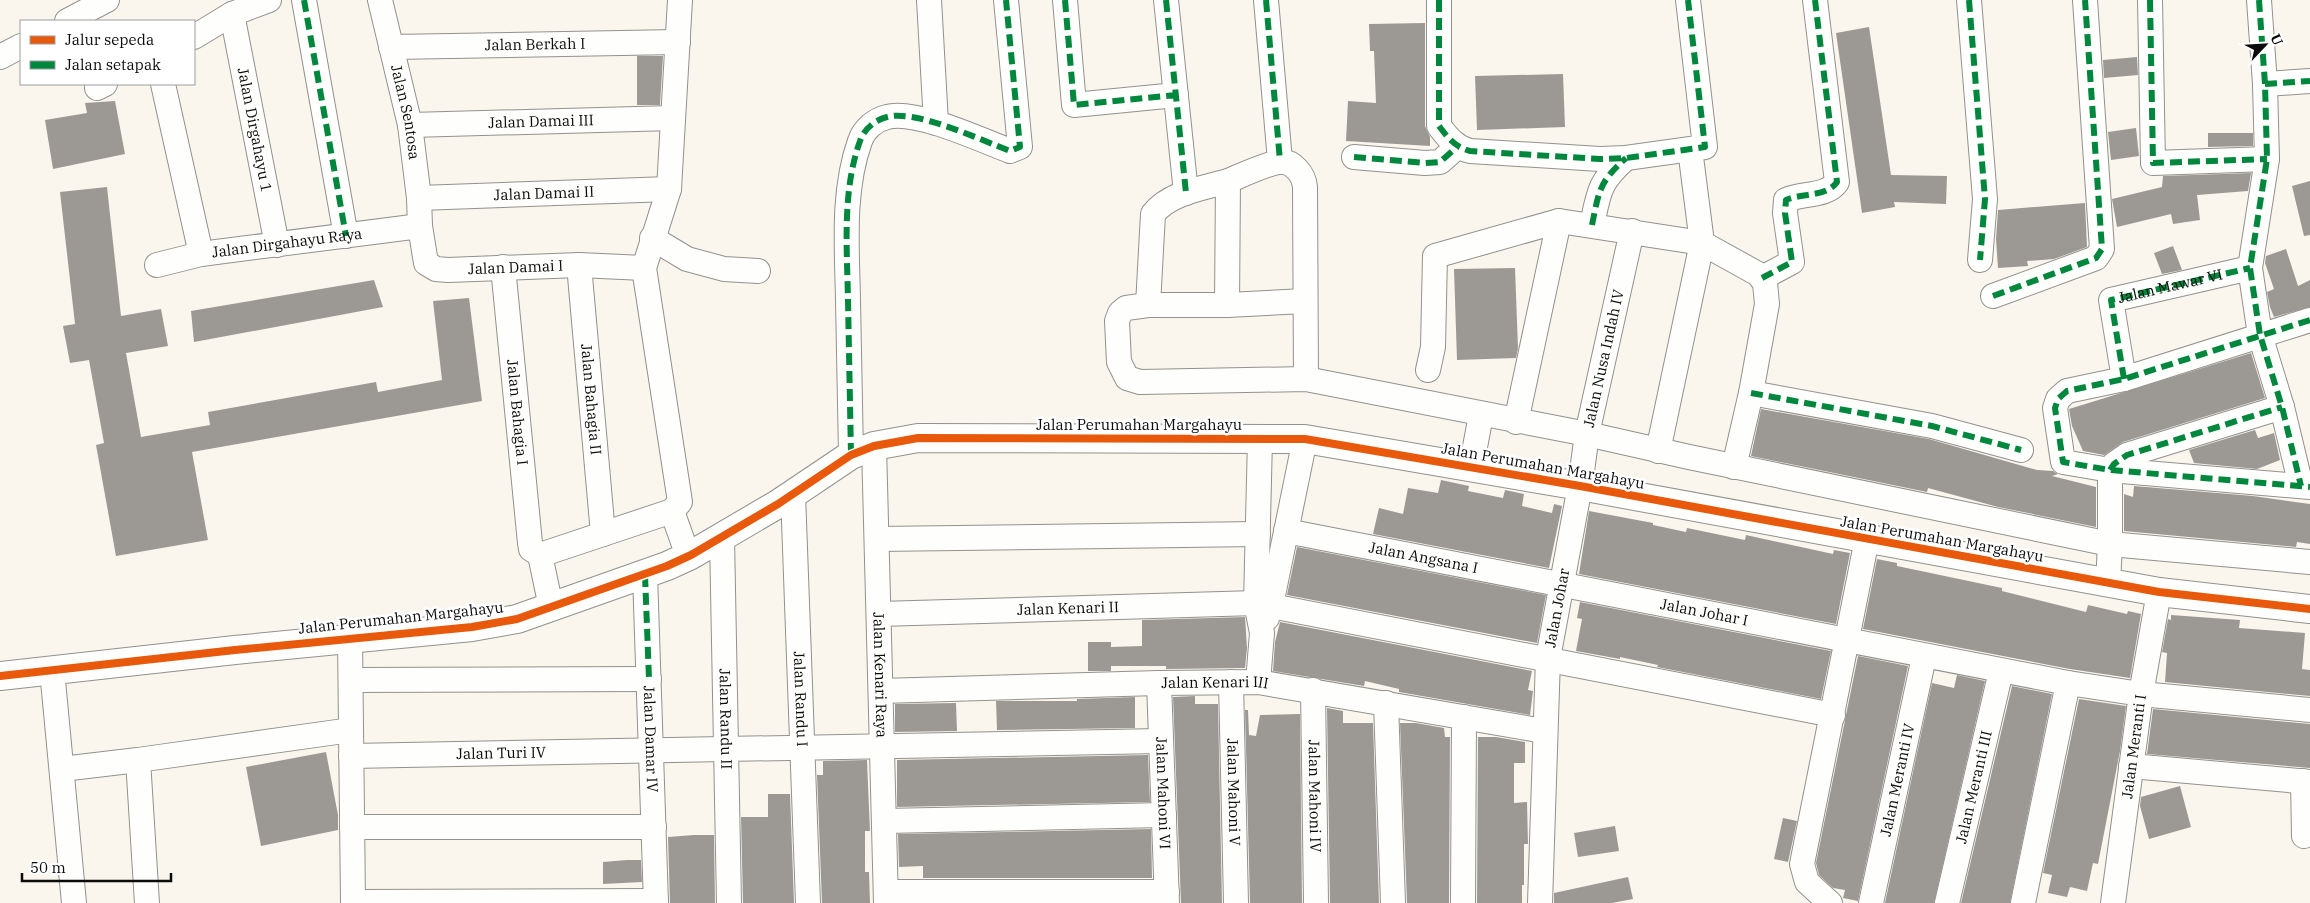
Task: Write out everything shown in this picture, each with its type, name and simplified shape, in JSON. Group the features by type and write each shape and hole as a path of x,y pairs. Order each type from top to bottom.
{"street":[{"path":"69,20 107,0"},
{"path":"195,36 232,14 269,0"},
{"path":"304,0 346,236"},
{"name":"Jalan Sentosa","path":"380,0 410,124 419,198 420,226"},
{"path":"540,555 672,511 679,506 681,498 644,268 669,189 680,0"},
{"path":"928,0 936,123"},
{"name":"Jalan Kenari Raya","path":"886,898 877,539 863,451 847,268 848,203 852,174 860,141 871,125 888,116 906,116 936,123 1010,151 1020,147 1006,0"},
{"path":"1065,0 1074,105 1176,95"},
{"path":"1166,0 1186,193"},
{"path":"1266,0 1280,161"},
{"path":"1439,0 1439,126 1457,147 1470,152 1600,159 1698,152"},
{"path":"1658,451 1702,243 1688,0"},
{"path":"1762,278 1792,262 1785,212 1786,200 1826,190 1837,182 1815,0"},
{"path":"1969,0 1985,199 1980,260"},
{"path":"1992,296 2096,258 2102,249 2085,0"},
{"path":"2150,0 2153,163 2267,158"},
{"path":"2259,0 2265,84 2267,158 2250,268 2260,335 2305,486 2110,470 2063,462 2055,408 2058,399 2067,391 2124,379 2260,335 2310,320"},
{"name":"Jalan Dirgahayu 1","path":"232,14 277,245"},
{"name":"Jalan Berkah I","path":"391,47 678,42"},
{"path":"0,57 20,47"},
{"path":"2265,84 2310,80"},
{"path":"163,85 201,254"},
{"name":"Jalan Damai III","path":"410,124 673,118"},
{"path":"1354,157 1425,163 1440,162 1457,147"},
{"path":"1592,225 1602,185 1610,172 1626,158"},
{"path":"1148,306 1153,214 1161,205 1186,193 1228,181 1280,161 1296,169 1304,180 1306,379"},
{"path":"1227,305 1228,181"},
{"name":"Jalan Damai II","path":"419,198 669,189"},
{"path":"1516,422 1558,220"},
{"path":"1428,370 1433,347 1435,256 1558,220 1632,230 1702,243 1762,278 1767,289 1768,304 1751,393 1734,466"},
{"name":"Jalan Dirgahayu Raya","path":"157,265 201,254 420,226"},
{"name":"Jalan Damai I","path":"420,226 425,259 430,266 448,270 579,266 644,268"},
{"name":"Jalan Nusa Indah IV","path":"1580,480 1586,441 1632,230"},
{"path":"652,238 686,259 724,269 758,271"},
{"name":"Jalan Bahagia II","path":"579,266 603,534"},
{"name":"Jalan Bahagia I","path":"503,267 530,543 534,552 540,555 551,607"},
{"name":"Jalan Mawar VI","path":"2124,379 2111,300 2250,268"},
{"path":"1305,301 1126,308 1120,314 1117,321 1119,362 1124,374 1132,381 1306,379 1477,438 1516,422 1586,441 1658,451 2110,544 2310,562"},
{"path":"1751,393 1932,426 2021,450"},
{"path":"2108,583 2110,470 2114,464 2127,455 2282,407"},
{"name":"Jalan Perumahan Margahayu","path":"0,676 472,627 517,619 646,575 688,556 722,537 863,451 918,438 1477,438 1580,480 1867,539 2159,592 2310,609"},
{"path":"1258,682 1264,604 1258,534 1260,439"},
{"path":"1264,604 1286,531 1305,439"},
{"name":"Jalan Johar","path":"1540,903 1544,731 1548,658 1580,480"},
{"name":"Jalan Randu I","path":"793,494 808,903"},
{"path":"672,511 688,556"},
{"name":"Jalan Angsana I","path":"1286,531 1562,585"},
{"path":"877,539 1258,534"},
{"name":"Jalan Randu II","path":"722,537 729,903"},
{"path":"1830,903 1807,882 1802,864 1867,539"},
{"name":"Jalan Damar IV","path":"646,575 656,902"},
{"name":"Jalan Johar I","path":"1562,585 1924,657 2068,683 2141,694 2310,710"},
{"name":"Jalan Meranti I","path":"2113,903 2141,694 2159,592"},
{"name":"Jalan Kenari II","path":"879,614 1264,604 1833,715"},
{"path":"350,639 353,902 656,902"},
{"name":"Jalan Meranti IV","path":"1871,903 1924,657"},
{"path":"52,670 74,903"},
{"name":"Jalan Meranti III","path":"1947,903 2001,671"},
{"path":"350,680 649,679"},
{"name":"Jalan Mahoni V","path":"1231,682 1236,903"},
{"name":"Jalan Kenari III","path":"881,692 1159,683 1258,682 1544,731"},
{"name":"Jalan Mahoni VI","path":"1159,683 1167,897"},
{"path":"2023,903 2068,683"},
{"name":"Jalan Mahoni IV","path":"1313,690 1316,903"},
{"path":"1386,703 1393,903"},
{"path":"1463,903 1464,717"},
{"path":"62,769 351,730"},
{"name":"Jalan Turi IV","path":"351,756 1161,741"},
{"path":"138,760 147,903"},
{"path":"2131,766 2306,782 2304,836"},
{"path":"884,821 1164,815"},
{"path":"352,826 654,827"},
{"path":"886,898 1167,897"}],"building":[{"path":"1425,23 1425,126 1430,137 1430,146 1346,141 1348,101 1376,103 1374,51 1370,51 1369,24"},
{"path":"1869,27 1891,175 1947,176 1946,204 1894,202 1895,207 1862,213 1836,33"},
{"path":"637,56 663,56 660,105 637,105"},
{"path":"2137,57 2138,75 2104,78 2103,60"},
{"path":"1563,74 1565,127 1477,130 1475,76"},
{"path":"115,101 125,154 53,169 45,120 87,113 85,103"},
{"path":"2136,128 2139,156 2111,160 2108,132"},
{"path":"2208,133 2253,133 2253,146 2208,147"},
{"path":"2251,173 2248,191 2197,195 2200,220 2173,224 2171,214 2117,227 2112,199 2162,187 2163,176"},
{"path":"2310,181 2310,235 2304,236 2292,186"},
{"path":"107,187 121,316 161,309 168,346 126,353 141,437 210,425 208,412 376,382 378,392 442,380 433,301 469,298 482,401 192,452 208,540 116,556 96,445 104,443 89,360 70,363 63,326 75,324 60,192"},
{"path":"2085,203 2087,247 2054,259 2027,261 2028,266 1998,268 1996,239 1998,210"},
{"path":"2173,246 2182,270 2162,274 2154,253"},
{"path":"2286,249 2298,286 2310,280 2310,307 2274,317 2267,292 2274,289 2265,263 2266,256"},
{"path":"1515,268 1518,348 1516,358 1457,360 1454,269"},
{"path":"374,280 383,307 194,342 191,311"},
{"path":"2251,353 2265,398 2123,442 2104,455 2083,451 2072,426 2069,409"},
{"path":"1761,409 1929,439 2037,470 2053,471 2058,474 2052,476 2096,487 2096,527 1998,507 1928,488 1927,492 1751,456"},
{"path":"2255,430 2258,438 2274,433 2280,460 2257,469 2194,463 2189,450"},
{"path":"1441,480 1469,486 1468,491 1503,498 1505,490 1524,494 1522,506 1552,513 1554,504 1562,506 1549,568 1373,534 1379,508 1403,514 1408,488 1438,493"},
{"path":"2134,486 2253,496 2310,504 2310,544 2297,542 2296,547 2124,531 2124,494 2133,497"},
{"path":"1589,511 1653,523 1653,525 1686,532 1687,528 1745,540 1746,535 1833,554 1834,550 1850,553 1836,624 1579,574"},
{"path":"1297,547 1546,595 1537,643 1287,595"},
{"path":"1877,559 1897,563 1897,566 2002,588 2002,591 2086,612 2088,605 2127,614 2128,611 2141,614 2130,678 2070,669 1863,629"},
{"path":"1580,602 1831,651 1821,699 1657,667 1658,665 1620,657 1620,659 1576,651 1582,619 1577,618"},
{"path":"2171,615 2240,620 2239,628 2305,633 2302,669 2310,670 2310,696 2165,682 2167,653 2162,652 2168,619 2171,620"},
{"path":"1245,617 1247,648 1245,668 1166,669 1166,666 1111,666 1111,671 1088,671 1088,642 1111,642 1111,647 1142,646 1142,620"},
{"path":"1280,622 1532,671 1528,690 1533,691 1530,715 1399,692 1399,689 1365,681 1364,686 1273,671 1275,642"},
{"path":"1858,656 1908,666 1858,901 1843,898 1845,890 1833,888 1819,875 1816,863"},
{"path":"1957,675 1985,681 1934,903 1885,903 1932,683 1954,688"},
{"path":"2012,686 2052,694 2010,903 1961,903"},
{"path":"1195,696 1195,704 1218,704 1222,903 1181,903 1173,697"},
{"path":"1135,697 1135,728 997,730 996,701 1077,701 1077,699"},
{"path":"2079,699 2126,706 2120,751 2098,864 2093,863 2087,891 2070,887 2067,897 2048,893 2052,875 2043,873"},
{"path":"956,703 957,731 895,732 895,704"},
{"path":"1327,708 1343,711 1343,723 1373,723 1379,903 1330,903"},
{"path":"2153,709 2310,724 2310,768 2147,754"},
{"path":"1245,710 1248,710 1249,735 1256,736 1260,715 1300,714 1302,903 1250,903"},
{"path":"1400,723 1416,723 1444,728 1445,737 1450,737 1449,903 1407,903"},
{"path":"1478,737 1496,737 1525,742 1525,763 1514,763 1514,803 1527,802 1528,844 1524,844 1522,903 1477,903"},
{"path":"326,752 338,815 338,830 261,846 246,767"},
{"path":"1148,755 1150,802 897,807 897,760"},
{"path":"867,760 870,831 865,831 865,872 869,872 870,903 822,903 817,775 823,775 823,761"},
{"path":"2180,786 2191,827 2149,839 2140,806 2141,797"},
{"path":"768,794 790,794 794,903 743,903 741,817 768,817"},
{"path":"1783,818 1797,821 1788,862 1774,859"},
{"path":"1615,826 1619,851 1578,857 1574,833"},
{"path":"1151,829 1152,878 923,878 923,866 899,867 898,834"},
{"path":"714,835 715,903 670,903 668,837"},
{"path":"641,860 642,882 603,884 603,862"},
{"path":"1628,877 1633,899 1612,903 1554,903 1554,893"}],"marked path":[{"path":"304,0 346,236"},
{"path":"851,455 847,220 850,180 860,141 867,129 874,123 883,118 899,116 931,121 1010,151 1020,147 1006,0"},
{"path":"1065,0 1074,105 1176,95"},
{"path":"1166,0 1186,193"},
{"path":"1266,0 1280,161"},
{"path":"1439,0 1439,126 1449,138 1460,147 1470,151 1600,159 1626,158 1705,147 1688,0"},
{"path":"1762,278 1792,262 1785,213 1786,200 1827,190 1837,182 1815,0"},
{"path":"1969,0 1985,199 1980,260"},
{"path":"1993,296 2096,258 2102,249 2085,0"},
{"path":"2150,0 2153,163 2267,159"},
{"path":"2259,0 2265,84 2267,159 2250,268 2260,335 2282,407 2301,486"},
{"path":"2265,84 2310,81"},
{"path":"1354,157 1425,163 1440,162 1457,147"},
{"path":"1592,225 1596,204 1605,181 1626,158"},
{"path":"2124,379 2111,300 2250,268"},
{"path":"2310,320 2124,379 2067,391 2058,399 2055,408 2063,462 2110,470 2310,487"},
{"path":"1751,393 1932,426 2021,450"},
{"path":"2110,470 2114,464 2127,455 2282,407"},
{"path":"645,575 649,679"}],"cycle path":[{"path":"0,676 235,650 472,627 517,619 667,566 691,555 778,504 851,455 874,446 918,438 1305,439 1580,486 2159,592 2310,609"}]}
